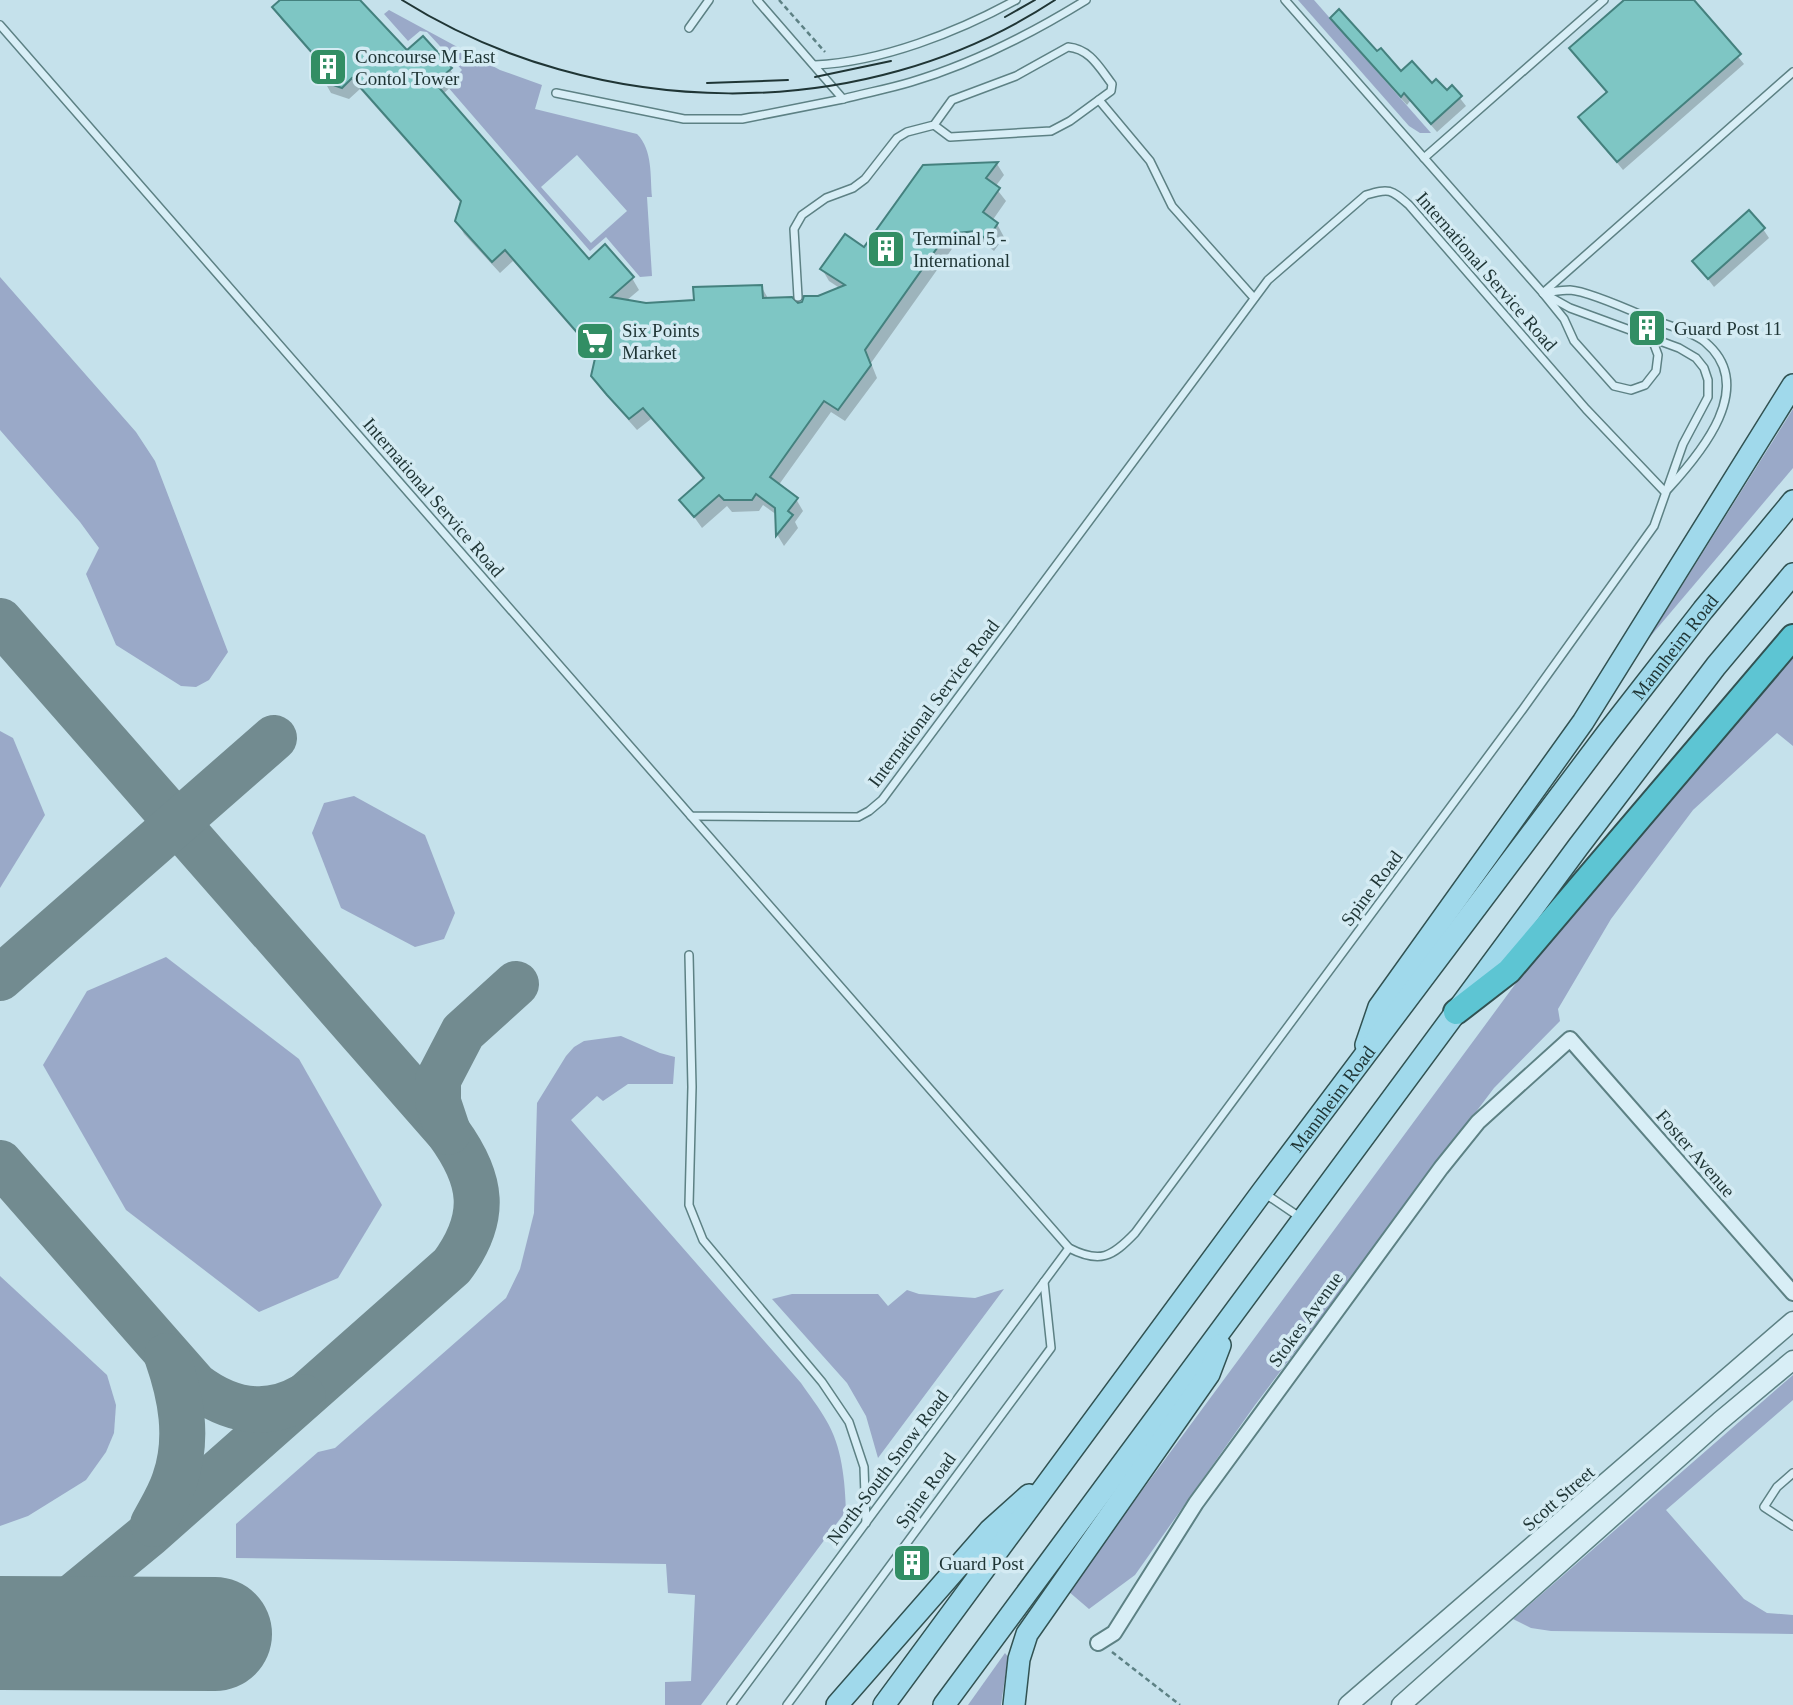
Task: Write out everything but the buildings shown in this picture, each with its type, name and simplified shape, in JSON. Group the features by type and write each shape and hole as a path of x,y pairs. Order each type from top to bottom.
{"highway":[{"path":"1456,1012 1509,971 1793,637"}],"main road":[{"path":"1358,1066 1380,1007 1583,722 1793,385"},
{"name":"Mannheim Road","path":"884,1705 1262,1192 1608,732 1703,610 1793,501"},
{"path":"944,1705 1456,1012 1716,666 1793,574"},
{"path":"1014,1705 1019,1659 1027,1634 1209,1374 1231,1317"},
{"path":"837,1705 990,1530 1062,1466"}],"street":[{"name":"Foster Avenue","path":"1570,1039 1793,1293"},
{"name":"Stokes Avenue","path":"1098,1643 1114,1633 1212,1480 1441,1168 1479,1122 1570,1039"},
{"name":"Scott Street","path":"1348,1705 1793,1321"},
{"path":"1401,1705 1720,1421 1793,1360"}],"lane":[{"path":"688,28 709,0"},
{"path":"757,0 843,99"},
{"path":"815,65 835,64 937,36 986,17 1016,0"},
{"path":"556,93 684,119 743,119 911,82 963,64 1048,24 1086,0"},
{"path":"1285,0 1543,293 1564,319 1574,341 1614,386 1631,390 1645,385 1656,371 1658,355 1652,338"},
{"path":"1424,158 1604,0"},
{"name":"International Service Road","path":"0,25 691,816 858,817 882,800 1268,280 1366,195 1384,189 1395,193 1409,205 1586,409 1665,492"},
{"path":"797,297 794,229 802,215 825,198 853,188 864,179 897,138 907,132 934,125 952,100 1016,76 1068,47 1077,48 1090,55 1112,84 1111,91 1070,121 1051,131 950,137 934,125"},
{"path":"1543,293 1793,72"},
{"path":"1099,100 1150,161 1172,206 1254,298"},
{"path":"1543,293 1572,290 1634,312 1703,340 1723,365 1728,383 1727,403 1686,470 1665,492"},
{"path":"1543,293 1570,308 1679,348 1696,358 1704,368 1708,380 1708,397 1683,444 1665,492"},
{"name":"Spine Road","path":"1069,1248 1087,1257 1102,1257 1118,1251 1135,1233 1654,526 1665,492"},
{"path":"691,816 1069,1248"},
{"path":"689,955 692,1087 690,1205 703,1240 822,1382 849,1422 864,1467 866,1522"},
{"path":"1262,1192 1304,1220"},
{"name":"North-South Snow Road","path":"731,1705 1069,1248"},
{"name":"Spine Road","path":"787,1705 1051,1348 1044,1282"},
{"path":"1793,1474 1777,1487 1764,1507 1793,1526"}],"path":[{"path":"779,0 835,64"},
{"path":"1098,1643 1128,1663 1180,1705"}],"shaded area":[{"path":"1298,0 1314,0 1431,133 1420,133 1409,126"},
{"path":"389,10 500,70 542,85 535,109 637,134 646,148 650,164 652,197 647,197 652,276 640,277 606,237 590,251 447,86 462,70 427,32 420,31 408,41 384,14","holes":["577,155 627,211 591,243 541,187"]},
{"path":"0,277 136,432 155,461 228,652 209,680 196,687 181,686 116,645 86,574 99,548 80,522 0,430"},
{"path":"1793,409 1793,468 1649,638"},
{"path":"1793,655 1793,746 1777,733 1693,810 1611,919 1558,1009 1560,1021 1494,1088 1255,1405 1135,1575 1089,1609 1068,1591 1536,956"},
{"path":"0,731 13,738 45,815 0,888"},
{"path":"354,796 425,835 455,913 444,939 415,947 341,908 312,833 324,803"},
{"path":"166,957 299,1059 382,1205 338,1278 259,1312 126,1210 43,1065 87,991"},
{"path":"621,1036 675,1057 673,1084 628,1084 603,1101 597,1096 571,1120 801,1383 820,1410 836,1441 843,1476 846,1511 701,1705 665,1705 665,1682 691,1681 695,1595 668,1593 666,1564 236,1558 236,1524 318,1452 335,1448 506,1298 520,1269 534,1213 537,1103 574,1047 584,1041"},
{"path":"0,1276 107,1375 116,1405 114,1433 106,1452 86,1480 28,1516 0,1526"},
{"path":"1004,1289 878,1458 866,1416 847,1383 772,1299 792,1294 878,1294 888,1306 907,1290 919,1294 975,1298"},
{"path":"1793,1375 1793,1400 1666,1510 1744,1599 1767,1613 1793,1615 1793,1634 1551,1631 1531,1628 1513,1619"},
{"path":"1005,1653 1008,1657 1001,1705 968,1705"}],"taxiway":[{"path":"0,621 448,1132 468,1166 477,1199 471,1231 452,1266 148,1535 75,1595 42,1621 0,1633"},
{"path":"0,978 274,738"},
{"path":"448,1132 438,1102 438,1080 463,1032 516,984"},
{"path":"0,1163 195,1385 220,1401 247,1409 275,1408 303,1397"},
{"path":"153,1524 173,1485 182,1448 182,1417 167,1356"}],"runway":[{"path":"0,1633 215,1634"}],"tram line":[{"path":"402,0 478,40 559,69 643,87 729,93 815,88 899,71 979,41 1055,0"},
{"path":"1005,17 1035,0"},
{"path":"815,77 891,61"},
{"path":"707,83 788,80"}],"place":[{"name":"Concourse M East Contol Tower","path":"328,67"},
{"name":"Terminal 5 - International","path":"886,249"},
{"name":"Guard Post 11","path":"1647,328"},
{"name":"Six Points Market","path":"595,341"},
{"name":"Guard Post","path":"912,1563"}]}
